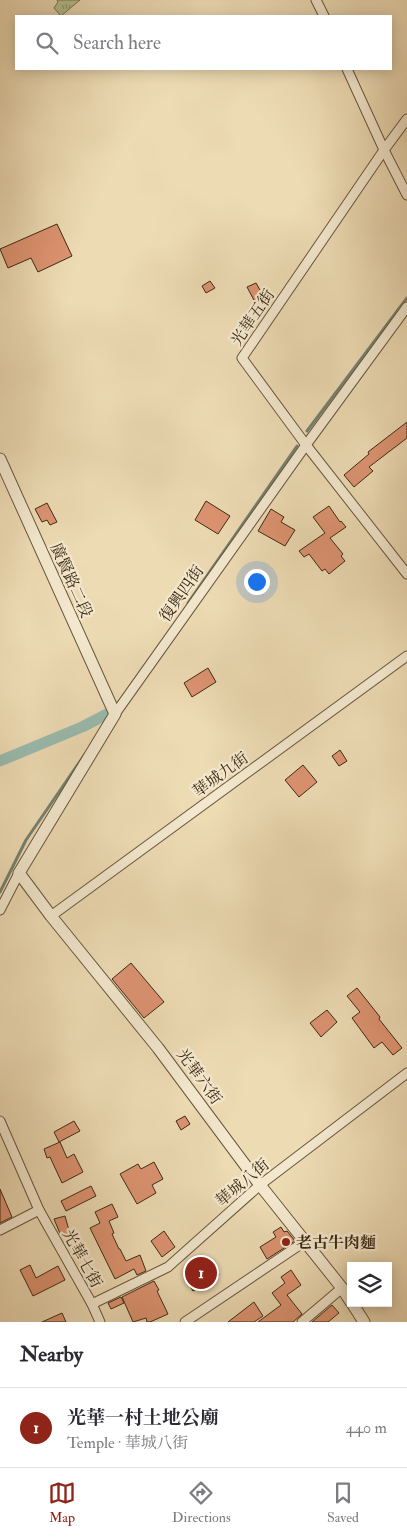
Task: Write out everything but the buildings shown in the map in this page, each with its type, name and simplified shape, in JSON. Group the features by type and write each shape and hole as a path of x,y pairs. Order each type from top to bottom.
{"street":[{"path":"316,0 324,15"},
{"path":"347,70 407,195"},
{"name":"光華五街","path":"407,119 242,358 306,445 407,574"},
{"name":"復興四街","path":"0,910 19,873 115,714 306,445 407,307"},
{"name":"廣賢路二段","path":"0,459 115,714"},
{"name":"華城九街","path":"51,916 407,656"},
{"name":"光華六街","path":"19,873 51,916 158,1048 260,1185 347,1296"},
{"name":"華城八街","path":"92,1304 168,1267 260,1185 407,1073"},
{"name":"光華七街","path":"0,1120 39,1210 92,1304 100,1322"},
{"path":"0,1230 39,1210"},
{"path":"184,1322 304,1242"},
{"path":"302,1322 342,1288"},
{"name":"光華六街","path":"354,1307 364,1322"}],"green space":[{"path":"57,0 80,0 62,15 54,8 58,2"}],"waterway":[{"path":"307,431 407,298"},
{"path":"188,603 297,446"},
{"path":"0,761 82,727 113,711"},
{"path":"0,892 26,840 85,754"}],"place":[{"name":"老古牛肉麵","path":"286,1242"},
{"name":"光華一村土地公廟","path":"201,1273"}]}
